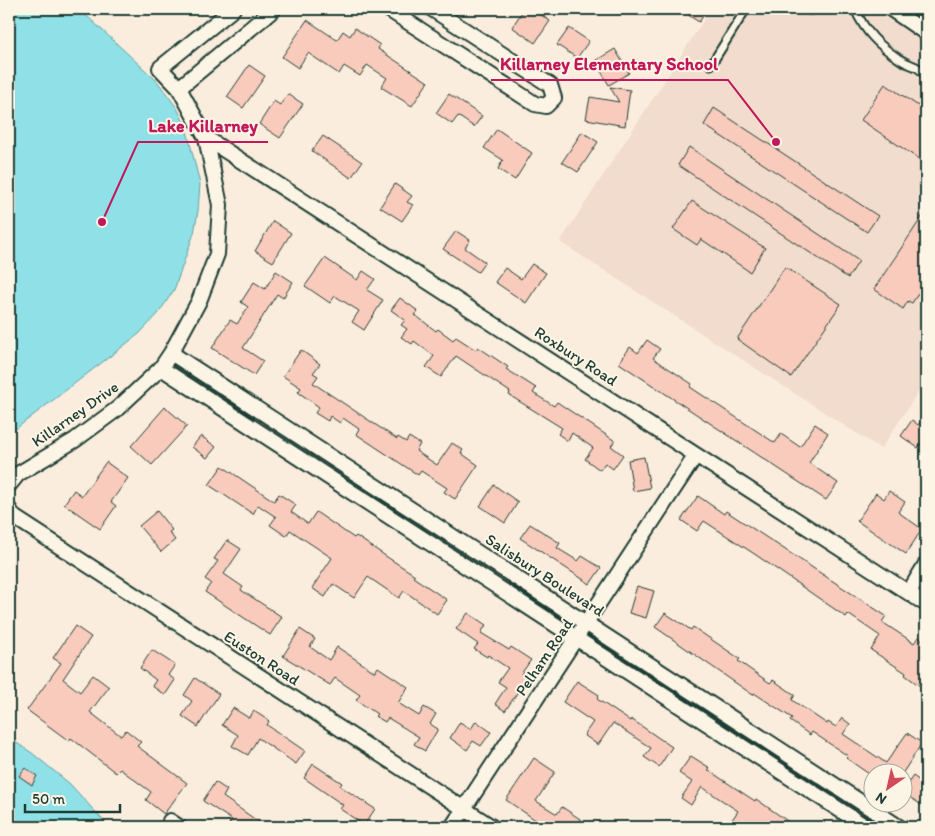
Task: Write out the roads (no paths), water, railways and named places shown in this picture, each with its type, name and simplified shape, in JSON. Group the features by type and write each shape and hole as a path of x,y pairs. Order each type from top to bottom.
{"street":[{"name":"Killarney Drive","path":"9,485 18,474 75,440 117,410 161,368 172,353 199,301 217,254 220,205 206,138 179,88 160,68 233,9"},
{"path":"179,88 274,9"},
{"path":"388,9 535,104 546,106 554,98 550,85 432,9"},
{"path":"891,9 926,33"},
{"name":"Roxbury Road","path":"206,138 926,604"},
{"name":"Salisbury Boulevard","path":"172,353 899,827"},
{"path":"161,368 576,640 866,827"},
{"name":"Pelham Road","path":"452,827 588,623 696,455"},
{"name":"Euston Road","path":"11,513 492,827"},
{"path":"909,592 926,564"}],"lane":[{"path":"711,65 746,9"},
{"path":"801,9 815,9"},
{"path":"855,9 861,24 870,36 902,60 923,66 926,76"}],"water":[{"path":"9,9 76,9 88,17 157,81 177,108 186,127 200,184 194,233 174,290 158,314 139,334 9,434"},
{"path":"9,738 32,753 70,784 109,827 9,827"}],"place":[{"name":"Killarney Elementary School","path":"776,142"},
{"name":"Lake Killarney","path":"102,222"}]}
